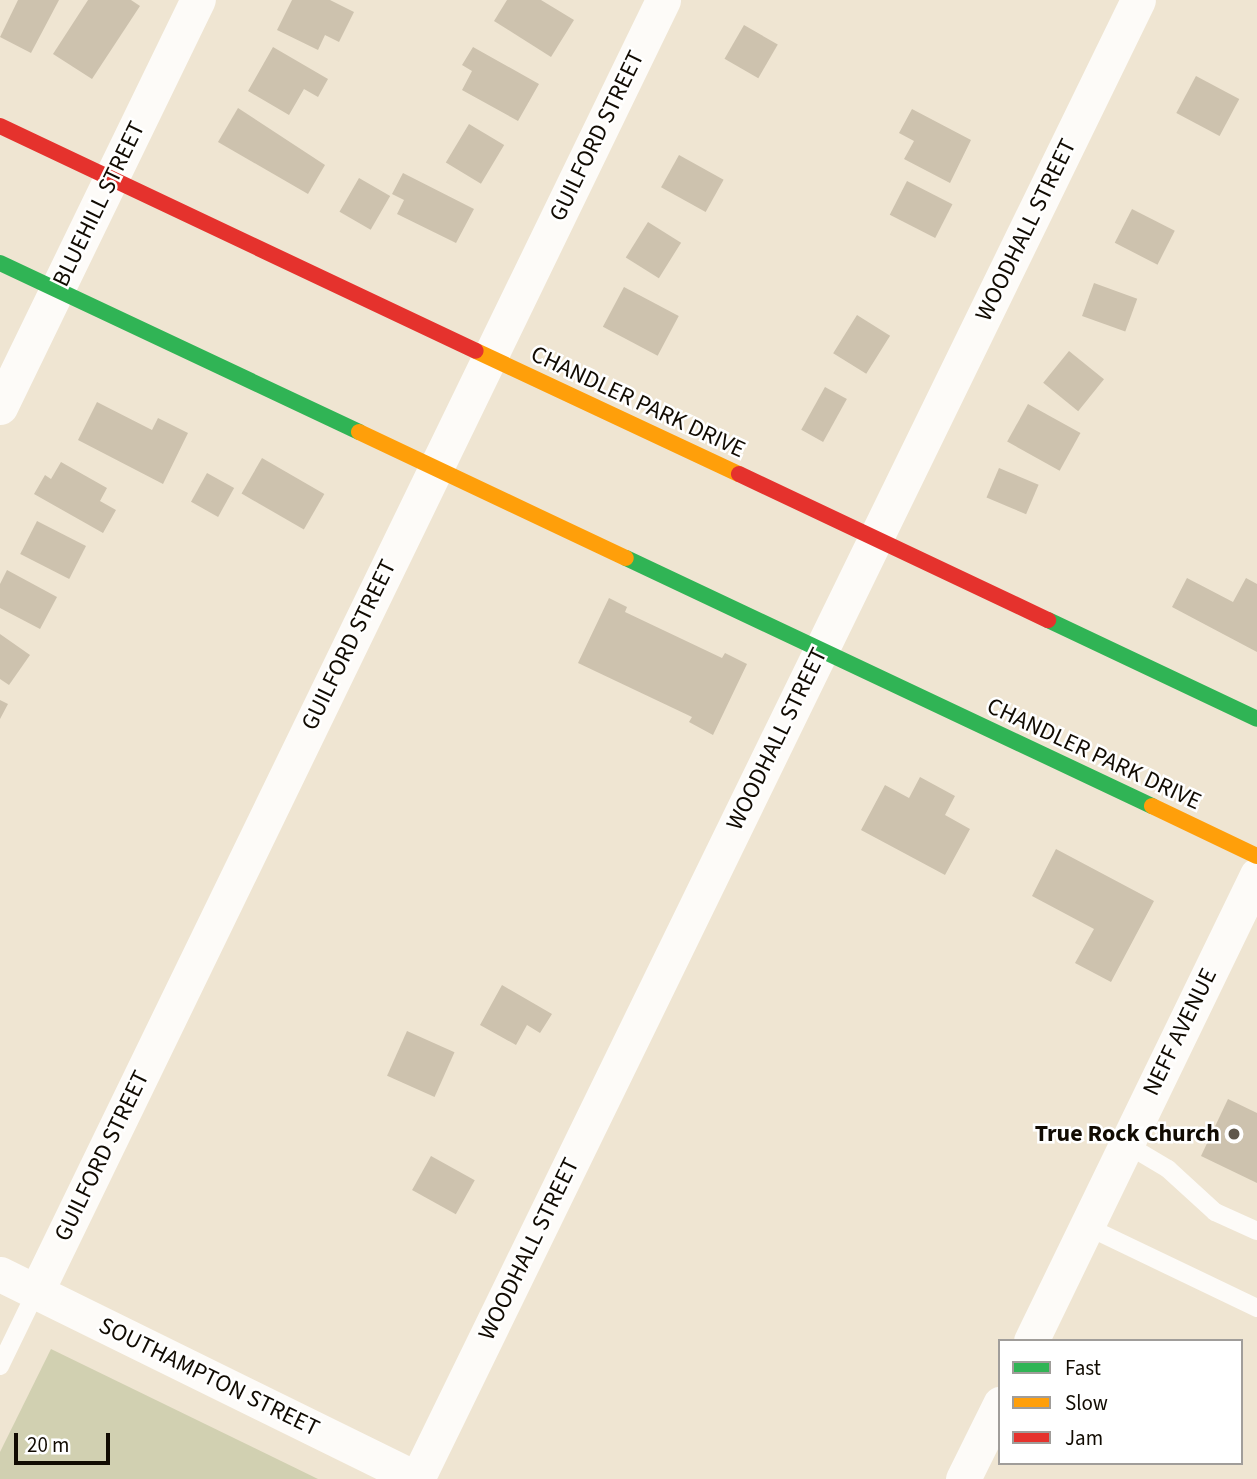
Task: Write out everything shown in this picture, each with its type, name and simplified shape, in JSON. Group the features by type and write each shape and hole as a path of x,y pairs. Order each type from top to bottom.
{"street":[{"name":"BLUEHILL STREET","path":"0,407 198,0"},
{"name":"GUILFORD STREET","path":"36,1292 663,0"},
{"name":"WOODHALL STREET","path":"417,1479 1138,0"},
{"name":"CHANDLER PARK DRIVE","path":"0,126 1257,719"},
{"name":"CHANDLER PARK DRIVE","path":"0,263 1257,856"},
{"name":"NEFF AVENUE","path":"1032,1339 1257,874"},
{"name":"SOUTHAMPTON STREET","path":"0,1275 417,1479"},
{"path":"963,1479 998,1408"}],"lane":[{"path":"1126,1144 1168,1169 1215,1212 1257,1231"},
{"path":"1086,1226 1257,1308"},
{"path":"0,1366 36,1292"}],"green space":[{"path":"51,1349 318,1479 0,1479 0,1452"}],"building":[{"path":"18,0 59,0 31,53 0,37"},
{"path":"88,0 131,0 140,6 92,79 53,54"},
{"path":"292,0 330,0 354,12 339,42 325,35 318,50 277,30"},
{"path":"507,0 541,0 574,20 551,57 494,21"},
{"path":"744,25 778,44 758,78 724,59"},
{"path":"273,47 328,79 318,97 304,89 289,115 248,91"},
{"path":"473,47 539,84 518,121 462,90 472,71 462,65"},
{"path":"1196,76 1239,99 1220,136 1176,113"},
{"path":"238,108 325,165 308,194 218,142"},
{"path":"912,109 971,140 950,183 904,159 914,141 899,133"},
{"path":"469,124 504,145 481,184 446,163"},
{"path":"679,155 724,180 706,212 661,187"},
{"path":"403,173 474,209 456,243 397,214 404,200 392,194"},
{"path":"359,178 390,196 371,230 340,212"},
{"path":"907,181 952,204 935,238 890,215"},
{"path":"1132,209 1175,231 1158,265 1115,243"},
{"path":"648,222 681,243 659,278 626,258"},
{"path":"1094,283 1137,299 1125,332 1082,316"},
{"path":"624,287 679,316 658,356 603,327"},
{"path":"857,315 890,336 866,374 833,353"},
{"path":"1069,351 1104,379 1078,411 1043,383"},
{"path":"825,387 847,399 823,442 801,430"},
{"path":"97,402 152,430 158,418 188,433 163,484 78,440"},
{"path":"1028,404 1080,433 1060,471 1007,442"},
{"path":"262,458 324,494 304,530 242,494"},
{"path":"61,462 107,488 100,501 116,510 103,533 34,494 45,475 51,479"},
{"path":"999,468 1039,485 1026,514 986,497"},
{"path":"207,473 234,488 218,517 191,502"},
{"path":"37,521 86,546 69,579 20,554"},
{"path":"7,570 57,597 40,629 0,608 0,584"},
{"path":"1187,578 1233,602 1246,578 1257,584 1257,652 1172,607"},
{"path":"609,598 627,607 625,612 722,658 725,653 747,664 713,735 689,722 692,717 578,663"},
{"path":"0,634 30,655 9,685 0,679"},
{"path":"0,700 8,704 0,719"},
{"path":"920,777 955,796 945,815 970,829 945,875 861,830 885,785 909,798"},
{"path":"1056,849 1154,901 1111,982 1075,963 1094,929 1032,896"},
{"path":"502,985 552,1014 540,1033 527,1025 516,1045 480,1025"},
{"path":"407,1031 455,1052 435,1097 387,1076"},
{"name":"True Rock Church","path":"1228,1099 1257,1113 1257,1183 1201,1156"},
{"path":"431,1156 475,1180 456,1214 412,1190"}],"traffic: fast":[{"path":"0,263 359,432"},
{"path":"626,558 1152,806"},
{"path":"1048,620 1257,719"}],"traffic: slow":[{"path":"476,351 739,474"},
{"path":"359,432 626,558"},
{"path":"1152,806 1257,856"}],"traffic: jam":[{"path":"0,126 476,351"},
{"path":"739,474 1048,620"}],"place":[{"name":"True Rock Church","path":"1234,1134"}]}
